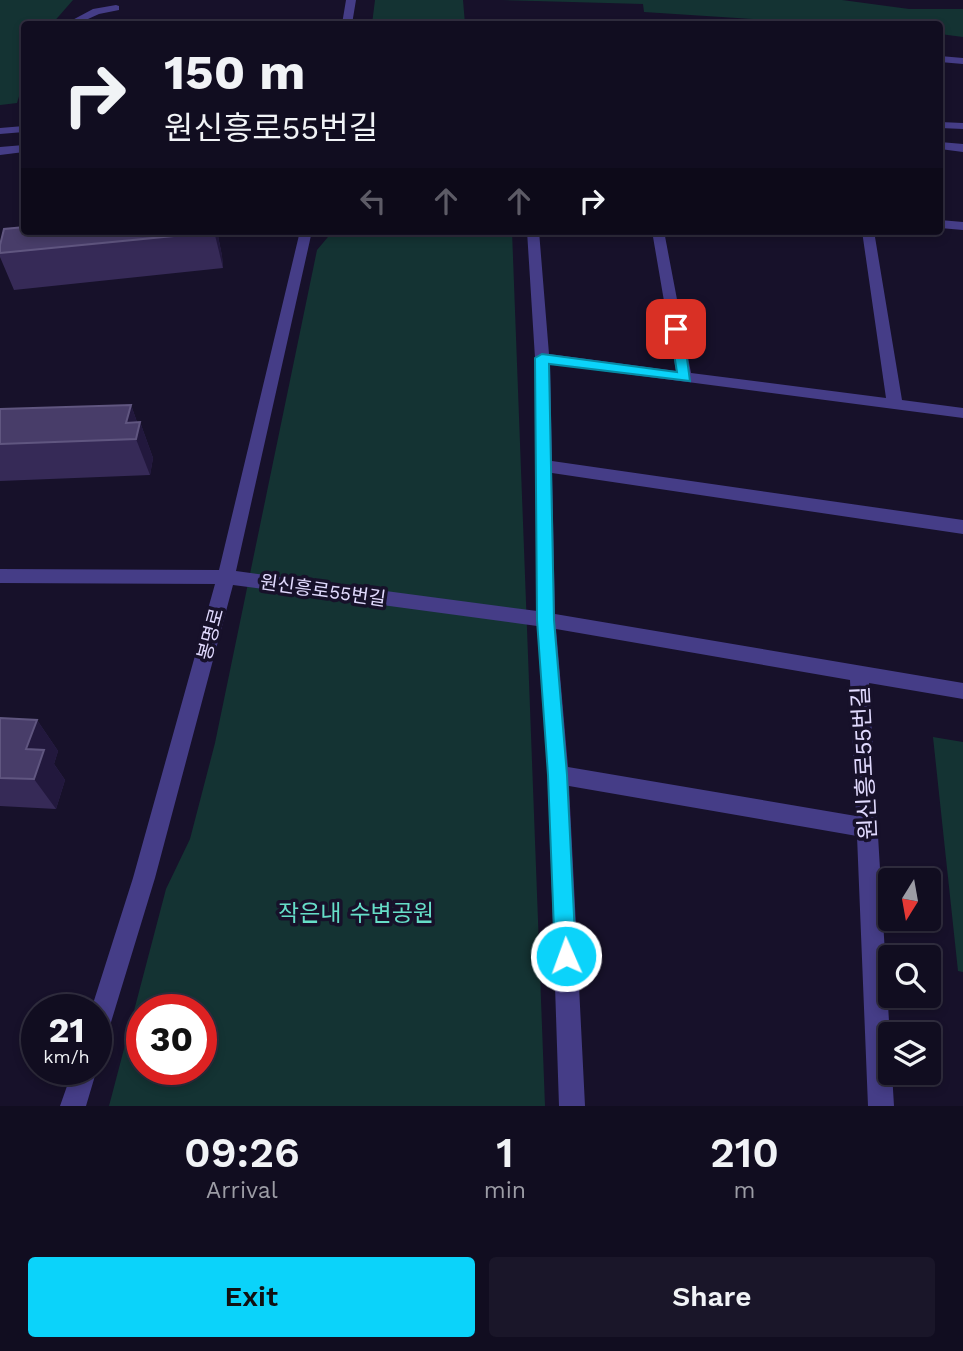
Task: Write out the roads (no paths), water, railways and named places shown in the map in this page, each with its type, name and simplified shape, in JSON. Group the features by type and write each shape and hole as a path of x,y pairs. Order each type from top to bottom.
{"street":[{"path":"348,21 351,0"},
{"path":"75,21 96,11 116,8"},
{"path":"943,60 963,61"},
{"path":"943,125 963,126"},
{"path":"0,131 21,129"},
{"path":"943,146 963,148"},
{"path":"0,151 21,149"},
{"path":"943,224 963,226"},
{"name":"봉명로","path":"108,994 144,878 226,577 305,235"},
{"path":"533,235 542,358 546,620 558,775 572,1106"},
{"path":"659,235 685,378"},
{"path":"869,235 895,405"},
{"path":"542,358 963,413"},
{"path":"545,466 963,527"},
{"name":"원신흥로55번길","path":"0,576 226,577 546,620 963,691"},
{"name":"원신흥로55번길","path":"859,672 881,1106"},
{"path":"558,775 868,828"},
{"path":"73,1106 80,1085"}],"park label":[{"name":"작은내 수변공원","path":"356,913"}]}
